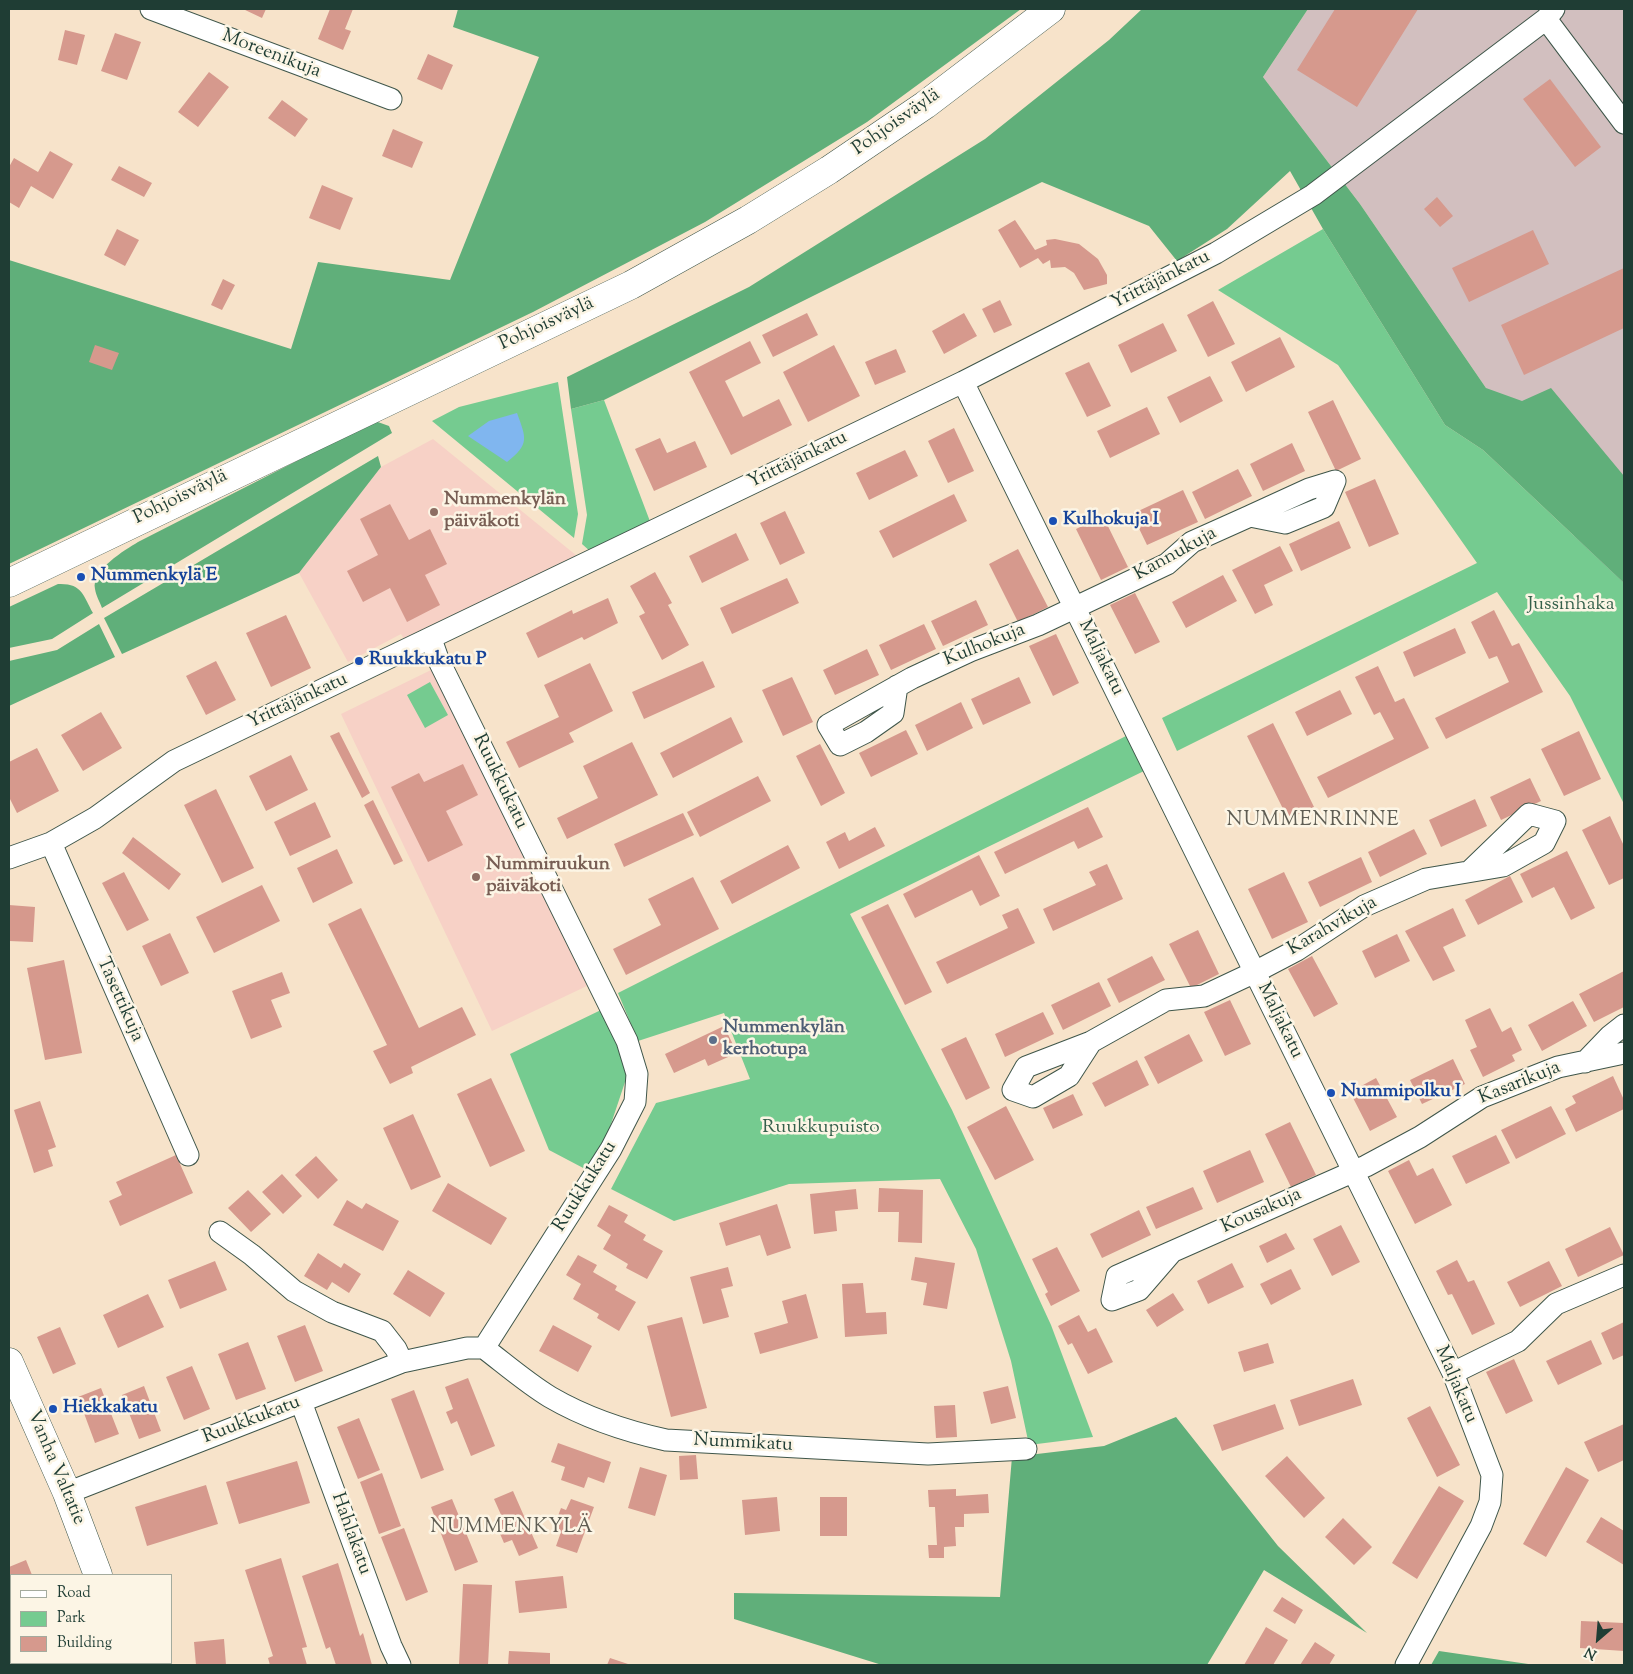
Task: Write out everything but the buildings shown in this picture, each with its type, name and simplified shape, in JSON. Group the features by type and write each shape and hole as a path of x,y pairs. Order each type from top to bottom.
{"street":[{"name":"Moreenikuja","path":"152,9 391,99"},
{"name":"Pohjoisväylä","path":"9,583 631,285 748,220 829,170 925,105 1051,9"},
{"path":"1550,14 1624,123"},
{"name":"Yrittäjänkatu","path":"9,858 51,843 95,818 174,762 431,639 583,563 963,382 1216,253 1301,203 1550,14"},
{"name":"Maljakatu","path":"963,382 1453,1372 1492,1475 1490,1502 1481,1526 1406,1665"},
{"name":"Kannukuja","path":"1075,607 1167,564 1192,542 1250,516"},
{"name":"Kulhokuja","path":"897,686 970,651 1038,625 1075,607"},
{"name":"Ruukkukatu","path":"79,1488 402,1362 467,1348 484,1348 610,1149 635,1102 637,1074 619,1025 431,639"},
{"name":"Tasettikuja","path":"51,843 188,1155"},
{"name":"Karahvikuja","path":"1090,1042 1166,1000 1204,996 1255,972 1297,950 1364,906 1426,879 1471,870"},
{"name":"Kasarikuja","path":"1584,1062 1624,1025"},
{"name":"Kasarikuja","path":"1353,1171 1420,1137 1482,1097 1558,1067 1624,1053"},
{"name":"Kousakuja","path":"1171,1253 1353,1171"},
{"path":"220,1232 252,1255 294,1291 332,1312 382,1331 396,1349 402,1362"},
{"path":"1453,1372 1518,1342 1556,1304 1624,1275"},
{"name":"Nummikatu","path":"484,1348 549,1396 594,1419 630,1432 666,1440 928,1454 1026,1449"},
{"name":"Vanha Valtatie","path":"9,1362 79,1488 98,1574"},
{"name":"Hahlakatu","path":"301,1402 391,1646 400,1665"}],"shaded area":[{"path":"1308,9 1624,9 1624,620 1486,388 1360,204 1263,77"},
{"name":"Nummenkylän päiväkoti","path":"433,439 577,556 404,639 401,634 348,662 299,573 381,467"},
{"name":"Nummiruukun päiväkoti","path":"431,670 589,985 492,1031 341,714"}],"green space":[{"path":"458,9 1021,9 867,122 705,222 533,312 9,564 9,260 291,349 318,262 450,280 539,57 453,27"},
{"path":"1142,9 1308,9 1263,77 1360,204 1486,388 1522,401 1551,388 1624,476 1624,583 1483,450 1445,425 1323,229 1290,171 1227,229 1177,261 1149,226 1042,182 604,400 571,409 567,377 749,287 985,139 1109,40"},
{"name":"Jussinhaka","path":"1323,229 1445,425 1483,450 1624,583 1624,804 1570,696 1497,592 1177,751 1162,718 1477,563 1338,365 1218,290"},
{"path":"558,382 578,514 574,538 432,421 459,407"},
{"path":"604,400 651,524 592,553 582,544 587,515 571,409"},
{"path":"375,421 389,426 392,433 102,608 95,589 95,582 103,568 125,550"},
{"path":"378,456 381,467 299,573 122,654 104,618"},
{"path":"58,584 66,584 81,591 93,613 52,639 9,648 9,607"},
{"path":"99,624 115,657 9,706 9,661 57,650"},
{"path":"430,682 448,715 425,728 407,695"},
{"name":"Ruukkupuisto","path":"1126,736 1144,771 850,914 952,1110 1051,1325 1093,1437 1029,1445 1011,1361 976,1249 940,1179 789,1184 674,1221 611,1189 656,1103 750,1079 724,1013 638,1041 618,993"},
{"path":"603,1009 622,1044 627,1076 603,1148 587,1170 549,1150 510,1054"},
{"path":"1176,1417 1278,1546 1367,1633 1264,1570 1207,1665 882,1665 734,1619 734,1593 1000,1597 1012,1457 1104,1446"},
{"path":"1439,1651 1535,1665 1431,1665"}],"water":[{"path":"517,413 524,435 523,445 507,462 468,436 489,421"}],"place":[{"name":"Nummenkylän päiväkoti","path":"434,512"},
{"name":"Kulhokuja I","path":"1053,521"},
{"name":"Nummenkylä E","path":"81,577"},
{"name":"Ruukkukatu P","path":"359,661"},
{"name":"Nummiruukun päiväkoti","path":"476,877"},
{"name":"Nummenkylän kerhotupa","path":"713,1040"},
{"name":"Nummipolku I","path":"1331,1093"},
{"name":"Hiekkakatu","path":"53,1409"}],"district":[{"name":"NUMMENRINNE","path":"1313,822"},
{"name":"NUMMENKYLÄ","path":"512,1529"}]}
